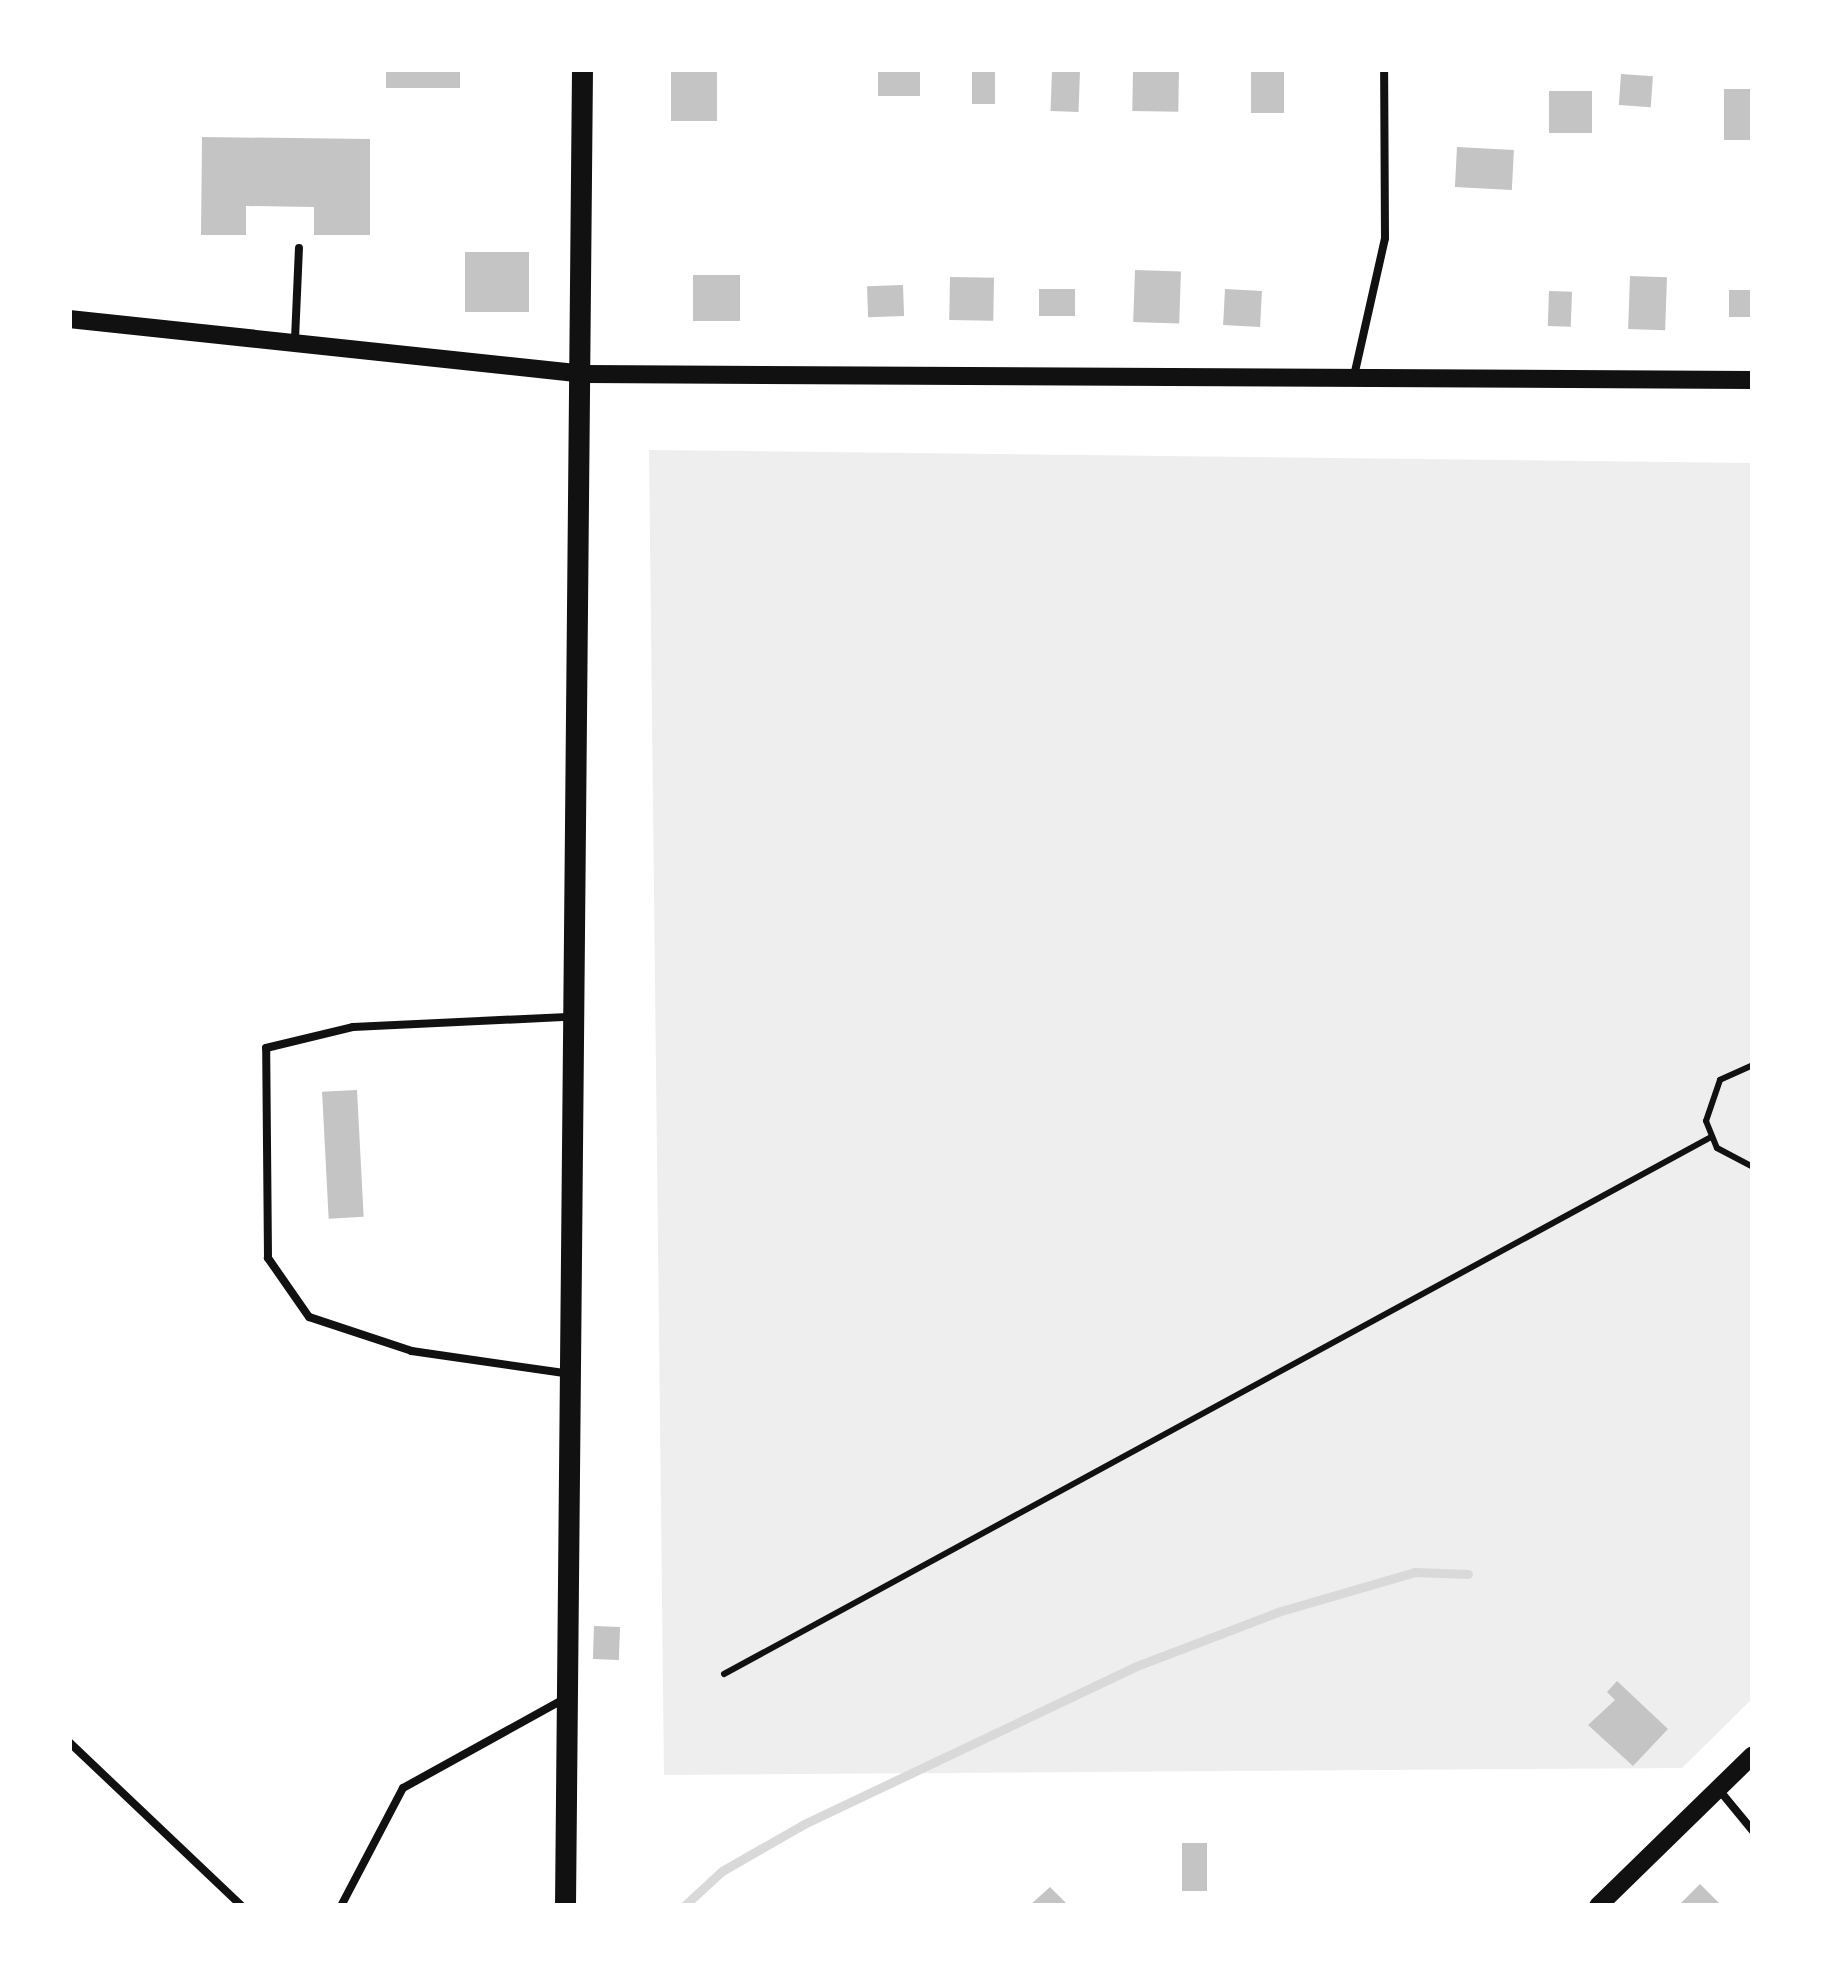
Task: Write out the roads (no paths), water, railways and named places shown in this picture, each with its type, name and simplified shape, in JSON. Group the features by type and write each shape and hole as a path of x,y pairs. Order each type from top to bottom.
{"main road":[{"path":"565,1906 585,374 582,69"}],"street":[{"path":"69,319 295,347 585,374 1753,380"},
{"path":"1598,1906 1753,1754"}],"lane":[{"path":"1353,377 1385,238 1384,69"},
{"path":"295,347 299,248"},
{"path":"572,1375 412,1351 309,1317 268,1258 266,1048 353,1027 577,1017"},
{"path":"341,1906 403,1788 566,1698"},
{"path":"69,1742 242,1906"},
{"path":"1718,1789 1753,1831"}],"waterway":[{"path":"684,1906 722,1871 804,1824 1134,1667 1281,1611 1415,1572 1468,1574"}]}
